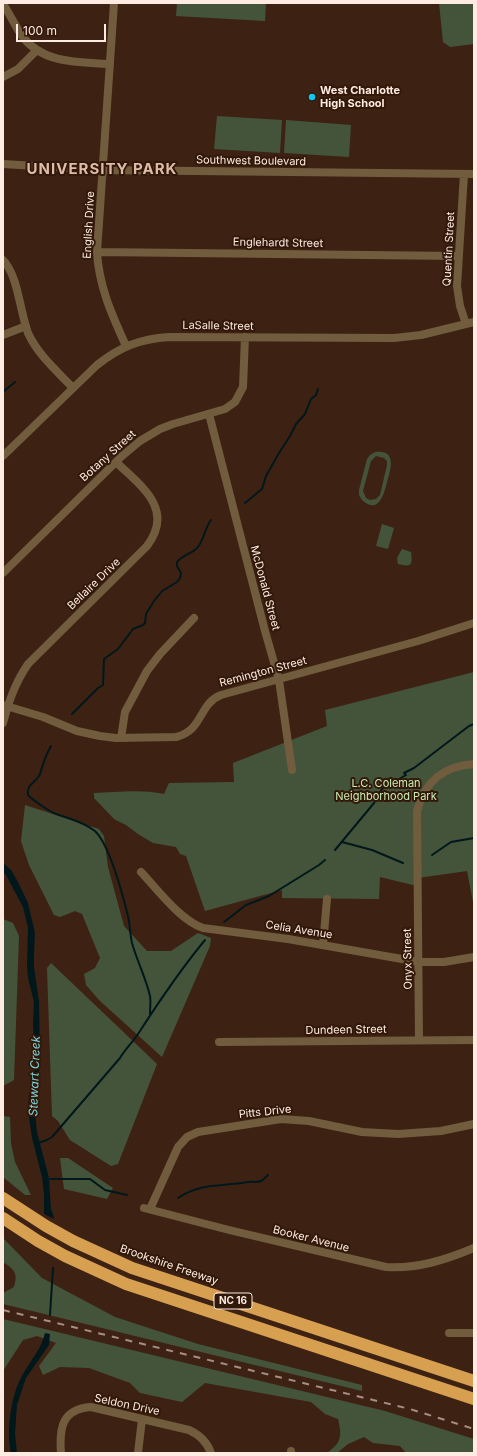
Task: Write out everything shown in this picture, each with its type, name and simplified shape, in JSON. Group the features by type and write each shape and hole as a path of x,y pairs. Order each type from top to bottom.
{"highway":[{"name":"Brookshire Freeway","path":"3,1198 46,1226 73,1241 132,1268 474,1381"},
{"name":"NC 16","path":"3,1218 38,1241 65,1256 126,1284 474,1399"}],"street":[{"name":"English Drive","path":"114,3 98,266 102,287 126,346"},
{"path":"3,4 23,37 37,50 64,61 110,64"},
{"path":"3,77 18,70 37,50"},
{"name":"Southwest Boulevard","path":"3,164 103,170 474,174"},
{"name":"Quentin Street","path":"464,174 458,256 458,293 460,306 470,323"},
{"name":"Englehardt Street","path":"98,252 458,256"},
{"path":"3,260 12,275 26,326 33,343 74,388"},
{"name":"LaSalle Street","path":"3,456 108,357 126,346 141,341 169,337 394,338 421,335 470,323"},
{"path":"3,335 26,326"},
{"name":"Botany Street","path":"3,573 116,462 140,441 160,429 229,407 235,402 241,394 244,380 245,337"},
{"name":"McDonald Street","path":"209,414 279,680 292,770"},
{"name":"Bellaire Drive","path":"3,723 5,706 15,685 28,664 147,546 154,536 158,521 154,502 147,492 116,462"},
{"path":"121,738 125,712 147,671 160,654 194,618"},
{"name":"Remington Street","path":"5,706 43,717 86,733 100,736 121,738 183,736 193,729 209,703 218,696 418,641 474,623"},
{"name":"Onyx Street","path":"419,1040 417,811 424,791 430,782 443,772 457,766 474,764"},
{"name":"Celia Avenue","path":"141,872 184,918 195,925 210,929 276,937 419,962 444,962 474,957"},
{"path":"323,945 327,899"},
{"name":"Dundeen Street","path":"219,1042 474,1040"},
{"name":"Pitts Drive","path":"147,1208 178,1147 187,1137 198,1132 281,1119 309,1121 362,1132 398,1134 429,1133 474,1124"},
{"name":"Booker Avenue","path":"147,1208 222,1228 386,1267 398,1268 422,1266 448,1259 474,1248"},
{"path":"449,1333 474,1333"},
{"name":"Seldon Drive","path":"61,1453 60,1435 67,1417 79,1409 95,1407 189,1430 197,1434 206,1442 212,1453"},
{"path":"138,1453 142,1418"}],"green space":[{"path":"177,3 266,3 265,21 176,16"},
{"path":"439,3 474,3 474,44 450,47 443,42"},
{"path":"217,116 282,120 280,153 214,149"},
{"path":"286,120 351,125 349,157 284,153"},
{"path":"375,452 382,452 390,457 391,461 390,471 382,497 379,502 372,505 362,500 359,495 367,459","holes":["376,456 384,458 387,461 387,465 380,495 376,499 370,500 366,498 363,491 371,461"]},
{"path":"382,524 394,528 388,549 376,546"},
{"path":"402,549 411,552 412,560 408,565 398,564 397,558"},
{"name":"L.C. Coleman Neighborhood Park","path":"474,672 474,907 467,871 418,878 417,886 380,877 379,899 282,898 282,890 205,911 186,856 180,854 176,847 153,843 114,819 94,798 94,793 138,791 164,794 169,783 234,782 233,763 327,726 325,710"},
{"path":"25,805 99,829 104,836 108,867 124,926 147,951 171,951 198,933 211,938 210,946 162,1057 100,1001 86,985 84,974 95,968 100,958 82,914 75,911 60,917 54,915 29,865 21,841"},
{"path":"3,919 13,923 19,936 14,1080 3,1086"},
{"path":"51,963 157,1064 118,1164 111,1166 70,1140 58,1121 52,1116 47,968"},
{"path":"3,1116 10,1117 11,1143 15,1162 31,1195 25,1195 3,1177"},
{"path":"60,1158 68,1158 113,1188 107,1199 64,1189"},
{"path":"3,1238 42,1278 115,1317 198,1344 362,1385 362,1391 3,1304 3,1293 14,1287 16,1278 13,1270 3,1262"},
{"path":"3,1319 385,1411 474,1439 474,1453 406,1453 400,1446 373,1443 364,1437 348,1444 337,1453 327,1453 336,1445 340,1438 338,1419 325,1414 311,1402 205,1383 182,1402 140,1393 130,1383 89,1368 60,1367 43,1375 39,1366 56,1343 37,1336 23,1340 3,1371"}],"water":[{"path":"3,863 11,870 28,903 35,933 34,967 39,1001 40,1064 35,1112 37,1132 49,1178 51,1209 54,1219 44,1214 42,1177 32,1138 28,1110 29,1095 35,1066 33,1025 34,1002 28,978 27,966 28,928 23,907 3,872"},
{"path":"45,1333 50,1334 49,1345 26,1378 17,1405 15,1434 17,1453 11,1453 9,1423 15,1392 23,1374 36,1354"}],"waterway":[{"path":"3,392 15,382"},
{"path":"245,503 262,489 266,476 296,424 305,414 311,399 316,395 318,389"},
{"path":"72,714 98,688 103,685 104,659 118,649 133,629 145,623 146,614 154,601 162,591 177,582 180,578 181,573 177,566 177,562 198,547 211,520"},
{"path":"335,850 374,803 382,789 406,775 404,773 414,768 469,726 474,724"},
{"path":"51,746 39,777 30,786 28,795 52,812 91,828 101,838 111,859 123,896 129,919 132,943 150,996 150,1014"},
{"path":"432,855 451,842 474,838"},
{"path":"342,842 372,850 403,863"},
{"path":"224,922 246,905 269,896 325,860"},
{"path":"38,1143 52,1137 120,1058 138,1035 179,973 205,940"},
{"path":"178,1198 195,1189 204,1187 259,1182 268,1175"},
{"path":"47,1179 90,1179 105,1190 127,1195"},
{"name":"Stewart Creek","path":"50,1315 53,1268"}],"railway":[{"path":"3,1310 410,1409 474,1429"}],"place":[{"name":"West Charlotte High School","path":"312,97"}],"district":[{"name":"UNIVERSITY PARK","path":"102,169"}]}
